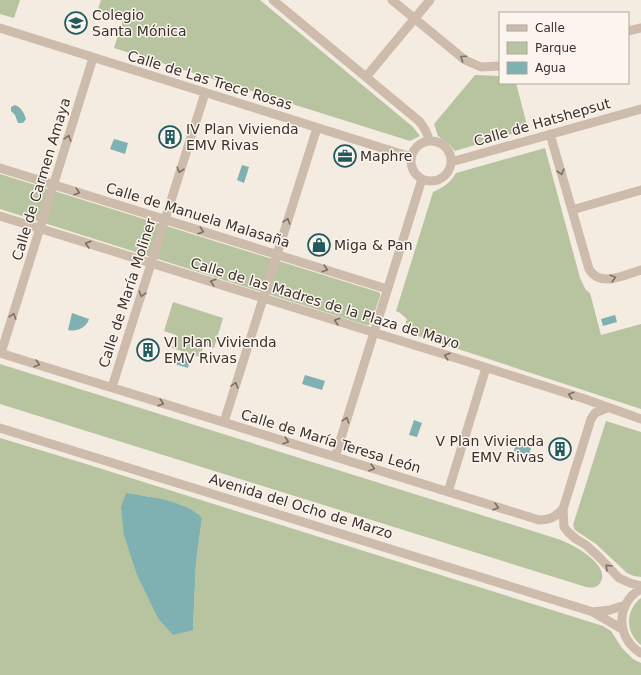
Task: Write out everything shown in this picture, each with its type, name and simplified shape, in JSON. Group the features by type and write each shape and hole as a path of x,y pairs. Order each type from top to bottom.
{"street":[{"path":"273,0 419,121 424,127 429,137 429,141"},
{"path":"392,0 465,60 480,66 499,66"},
{"path":"366,77 430,0"},
{"name":"Calle de Las Trece Rosas","path":"0,28 411,157"},
{"path":"629,31 641,28"},
{"name":"Calle de Carmen Amaya","path":"0,353 93,58"},
{"name":"Calle de María Moliner","path":"112,387 204,93"},
{"name":"Calle de Hatshepsut","path":"451,162 641,108"},
{"path":"224,422 317,128"},
{"path":"550,134 588,269 591,274 607,280 641,270"},
{"path":"429,141 442,144 450,155 451,162 448,173 439,180 433,181 422,179 413,170 411,157 418,146 429,141"},
{"name":"Calle de Manuela Malasaña","path":"0,168 387,289"},
{"path":"335,457 422,179"},
{"path":"572,210 641,190"},
{"name":"Calle de las Madres de la Plaza de Mayo","path":"0,216 585,399 641,419"},
{"name":"Calle de María Teresa León","path":"0,353 540,520 548,520 556,516 563,509"},
{"path":"448,492 486,368"},
{"path":"585,399 590,410 591,419"},
{"path":"607,408 595,413 591,419 563,509 564,527 568,532 598,556 619,578 641,588"},
{"name":"Avenida del Ocho de Marzo","path":"0,428 593,612 622,629"},
{"path":"641,588 631,596 625,605 622,615 622,629 627,642 641,653"},
{"name":"Avenida del Ocho de Marzo","path":"593,612 610,610 625,605"}],"green space":[{"path":"0,0 20,0 14,18 0,14"},
{"path":"101,0 260,0 413,127 420,136 410,141 114,48 123,20 97,12"},
{"path":"475,75 499,76 499,84 516,84 528,129 455,151 438,136 434,124"},
{"path":"545,148 580,278 586,290 590,293 601,335 641,324 641,409 403,331 407,319 396,311 433,192 446,184 456,173"},
{"path":"0,174 378,292 380,293 380,296 371,323 366,325 0,209"},
{"path":"173,302 223,318 214,348 204,345 200,357 172,348 176,335 164,331"},
{"path":"0,364 561,540 582,551 596,563 601,569 602,576 600,583 594,587 586,587 0,404"},
{"path":"606,421 641,432 641,577 627,573 596,544 575,530 573,525"},
{"path":"0,438 603,626 611,631 622,648 633,659 641,663 641,675 0,675","holes":["126,494 146,496 182,505 202,518 196,562 193,630"]},
{"path":"641,598 641,645 632,634 629,622 632,609"}],"water":[{"path":"15,105 21,109 26,119 23,123 18,123 15,115 11,111 11,107"},
{"path":"114,139 128,143 125,154 110,149"},
{"path":"242,165 249,167 244,183 237,180"},
{"path":"72,313 89,319 86,325 78,330 68,330"},
{"path":"615,315 617,322 603,326 601,319"},
{"path":"174,354 190,359 188,368 171,363"},
{"path":"305,375 325,381 322,390 302,384"},
{"path":"414,420 422,423 417,437 409,435"},
{"path":"516,443 531,448 529,455 514,451"},
{"path":"126,493 177,503 195,512 202,518 196,562 193,630 173,635 158,618 137,575 124,535 121,507"}],"place":[{"name":"Colegio Santa Mónica","path":"76,23"},
{"name":"IV Plan Vivienda EMV Rivas","path":"170,137"},
{"name":"Maphre","path":"345,156"},
{"name":"Miga & Pan","path":"319,245"},
{"name":"VI Plan Vivienda EMV Rivas","path":"148,350"},
{"name":"V Plan Vivienda EMV Rivas","path":"560,449"}]}
